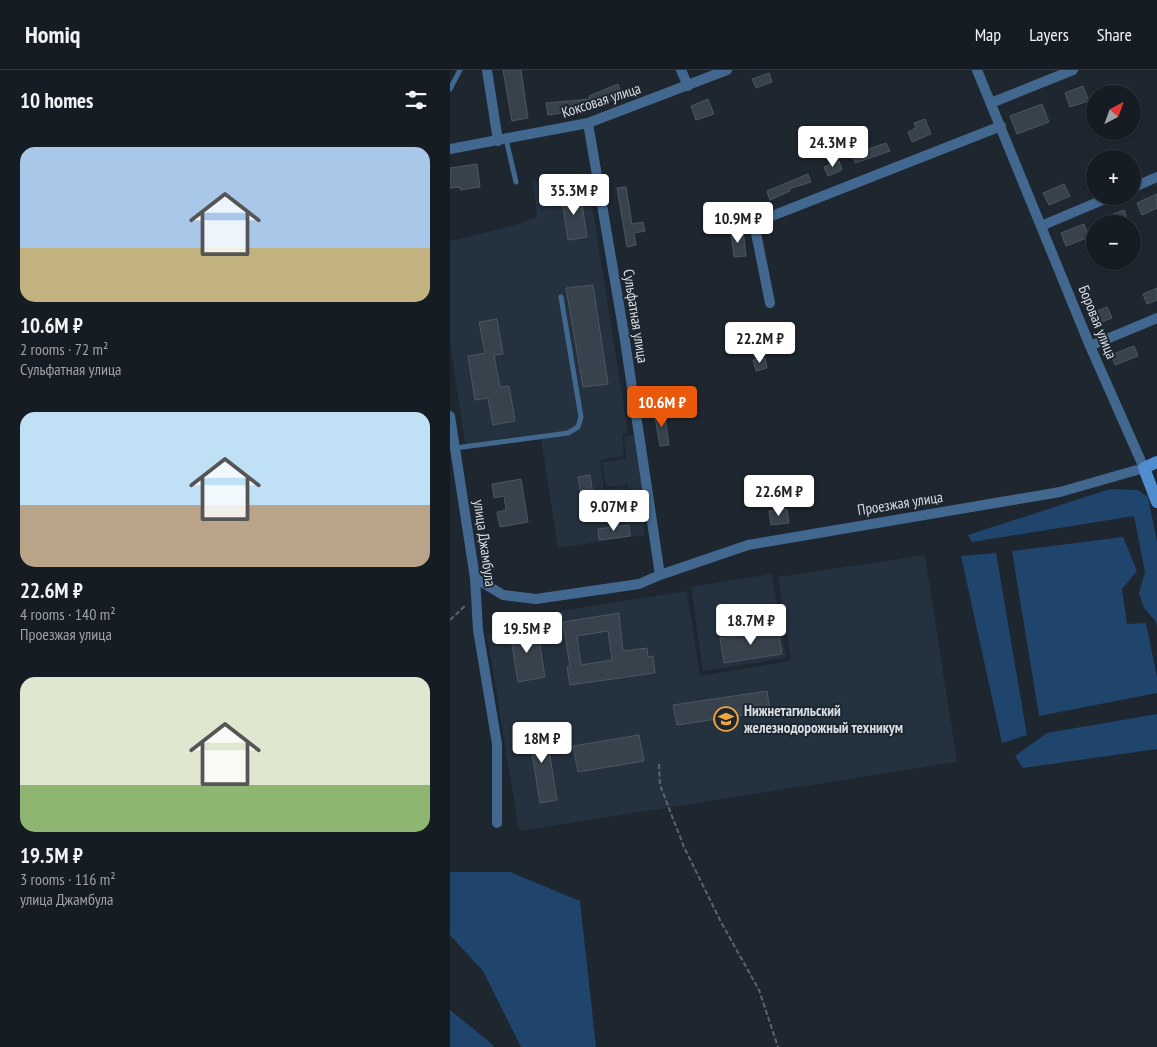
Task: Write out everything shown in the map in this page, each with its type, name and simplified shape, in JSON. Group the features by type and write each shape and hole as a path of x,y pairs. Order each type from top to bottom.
{"street":[{"path":"486,70 502,140"},
{"path":"681,70 688,86"},
{"name":"Коксовая улица","path":"450,149 588,123 727,70"},
{"name":"Боровая улица","path":"977,70 1090,346 1157,502"},
{"path":"991,103 1073,70"},
{"name":"Сульфатная улица","path":"588,123 622,324 660,575"},
{"path":"770,303 754,223 1001,126"},
{"path":"1141,184 1157,177"},
{"path":"1042,226 1091,205"},
{"path":"1090,346 1157,318"},
{"name":"улица Джамбула","path":"450,416 476,578 478,630 497,744 497,823"},
{"name":"Проезжая улица","path":"476,578 503,594 536,599 639,584 748,545 1060,492 1144,468 1157,462"}],"lane":[{"path":"450,89 460,70"},
{"path":"502,140 516,182"},
{"path":"455,448 568,433 578,427 581,417 561,297"}],"path":[{"path":"450,620 471,601 478,603"},
{"path":"659,764 660,785 684,847 720,922 759,990 778,1047"}],"shaded area":[{"path":"587,172 628,433 622,434 624,456 600,460 604,489 626,487 627,495 640,494 645,535 558,548 541,439 466,449 450,343 450,241 512,226 537,217 533,182"},
{"path":"634,435 643,492 628,493 628,485 606,487 602,462 626,459 624,436"},
{"path":"1110,489 1138,490 1148,497 1157,542 1157,627 1156,622 1144,608 1139,593 1145,572 1134,516 972,542 968,535"},
{"path":"1123,537 1137,571 1122,589 1127,624 1146,623 1157,677 1157,693 1039,716 1012,551"},
{"path":"996,553 1027,735 1002,743 961,556"},
{"name":"Нижнетагильский железнодорожный техникум","path":"925,555 957,762 519,831 487,634 492,633 491,622 687,591 700,676 791,661 778,577"},
{"path":"772,574 786,658 703,671 691,587"},
{"path":"1157,714 1157,749 1023,768 1015,756 1047,733"},
{"path":"450,872 510,872 580,901 596,1047 521,1047 483,971 450,935"},
{"path":"450,1010 493,1045 493,1047 450,1047"}],"building":[{"path":"503,70 521,70 528,118 512,121"},
{"path":"769,73 772,82 756,88 752,79"},
{"path":"618,84 622,96 589,109 548,115 546,103 590,99 589,96"},
{"path":"1083,86 1086,94 1086,102 1070,107 1065,93"},
{"path":"708,99 714,114 696,120 691,106"},
{"path":"1042,104 1049,122 1017,134 1010,116"},
{"path":"925,119 931,134 912,142 908,132 916,128 914,123"},
{"path":"886,143 890,151 855,163 852,155"},
{"path":"839,161 842,170 828,176 824,167"},
{"path":"477,164 480,187 460,190 460,187 450,188 450,168"},
{"path":"808,174 811,182 789,189 790,191 770,200 767,191"},
{"path":"1064,184 1070,196 1049,205 1043,193"},
{"path":"626,187 632,224 643,222 645,231 634,233 636,245 627,247 617,188"},
{"path":"580,191 587,237 568,240 561,194"},
{"path":"1157,194 1157,208 1142,215 1138,205 1141,205 1141,201"},
{"path":"1124,210 1126,215 1113,215"},
{"path":"1084,224 1086,238 1066,246 1061,233"},
{"path":"743,230 746,256 734,257 731,231"},
{"path":"593,285 608,384 583,387 566,288"},
{"path":"1157,288 1157,300 1147,304 1143,294"},
{"path":"1107,307 1112,318 1097,324 1092,313"},
{"path":"497,319 503,354 494,355 500,387 509,386 515,421 493,425 488,398 475,400 468,356 485,353 479,322"},
{"path":"1134,346 1138,356 1115,365 1111,355"},
{"path":"765,358 767,368 756,371 753,360"},
{"path":"664,410 669,445 660,446 654,412"},
{"path":"590,475 595,507 583,509 578,477"},
{"path":"521,479 528,522 500,527 497,512 506,510 504,496 494,498 492,484"},
{"path":"768,480 769,494 760,494 758,481"},
{"path":"787,509 789,523 771,525 769,511"},
{"path":"629,525 630,536 599,540 598,529"},
{"path":"619,613 623,651 647,648 648,657 653,656 655,673 570,685 567,667 570,667 563,622","holes":["608,631 612,660 581,665 577,636"]},
{"path":"537,627 545,677 518,682 510,632"},
{"path":"778,629 782,654 724,663 720,638"},
{"path":"767,691 770,711 677,725 673,705"},
{"path":"545,725 557,800 540,803 528,728"},
{"path":"639,735 644,761 578,772 573,746"}],"place":[{"name":"Нижнетагильский железнодорожный техникум","path":"726,719"}]}
